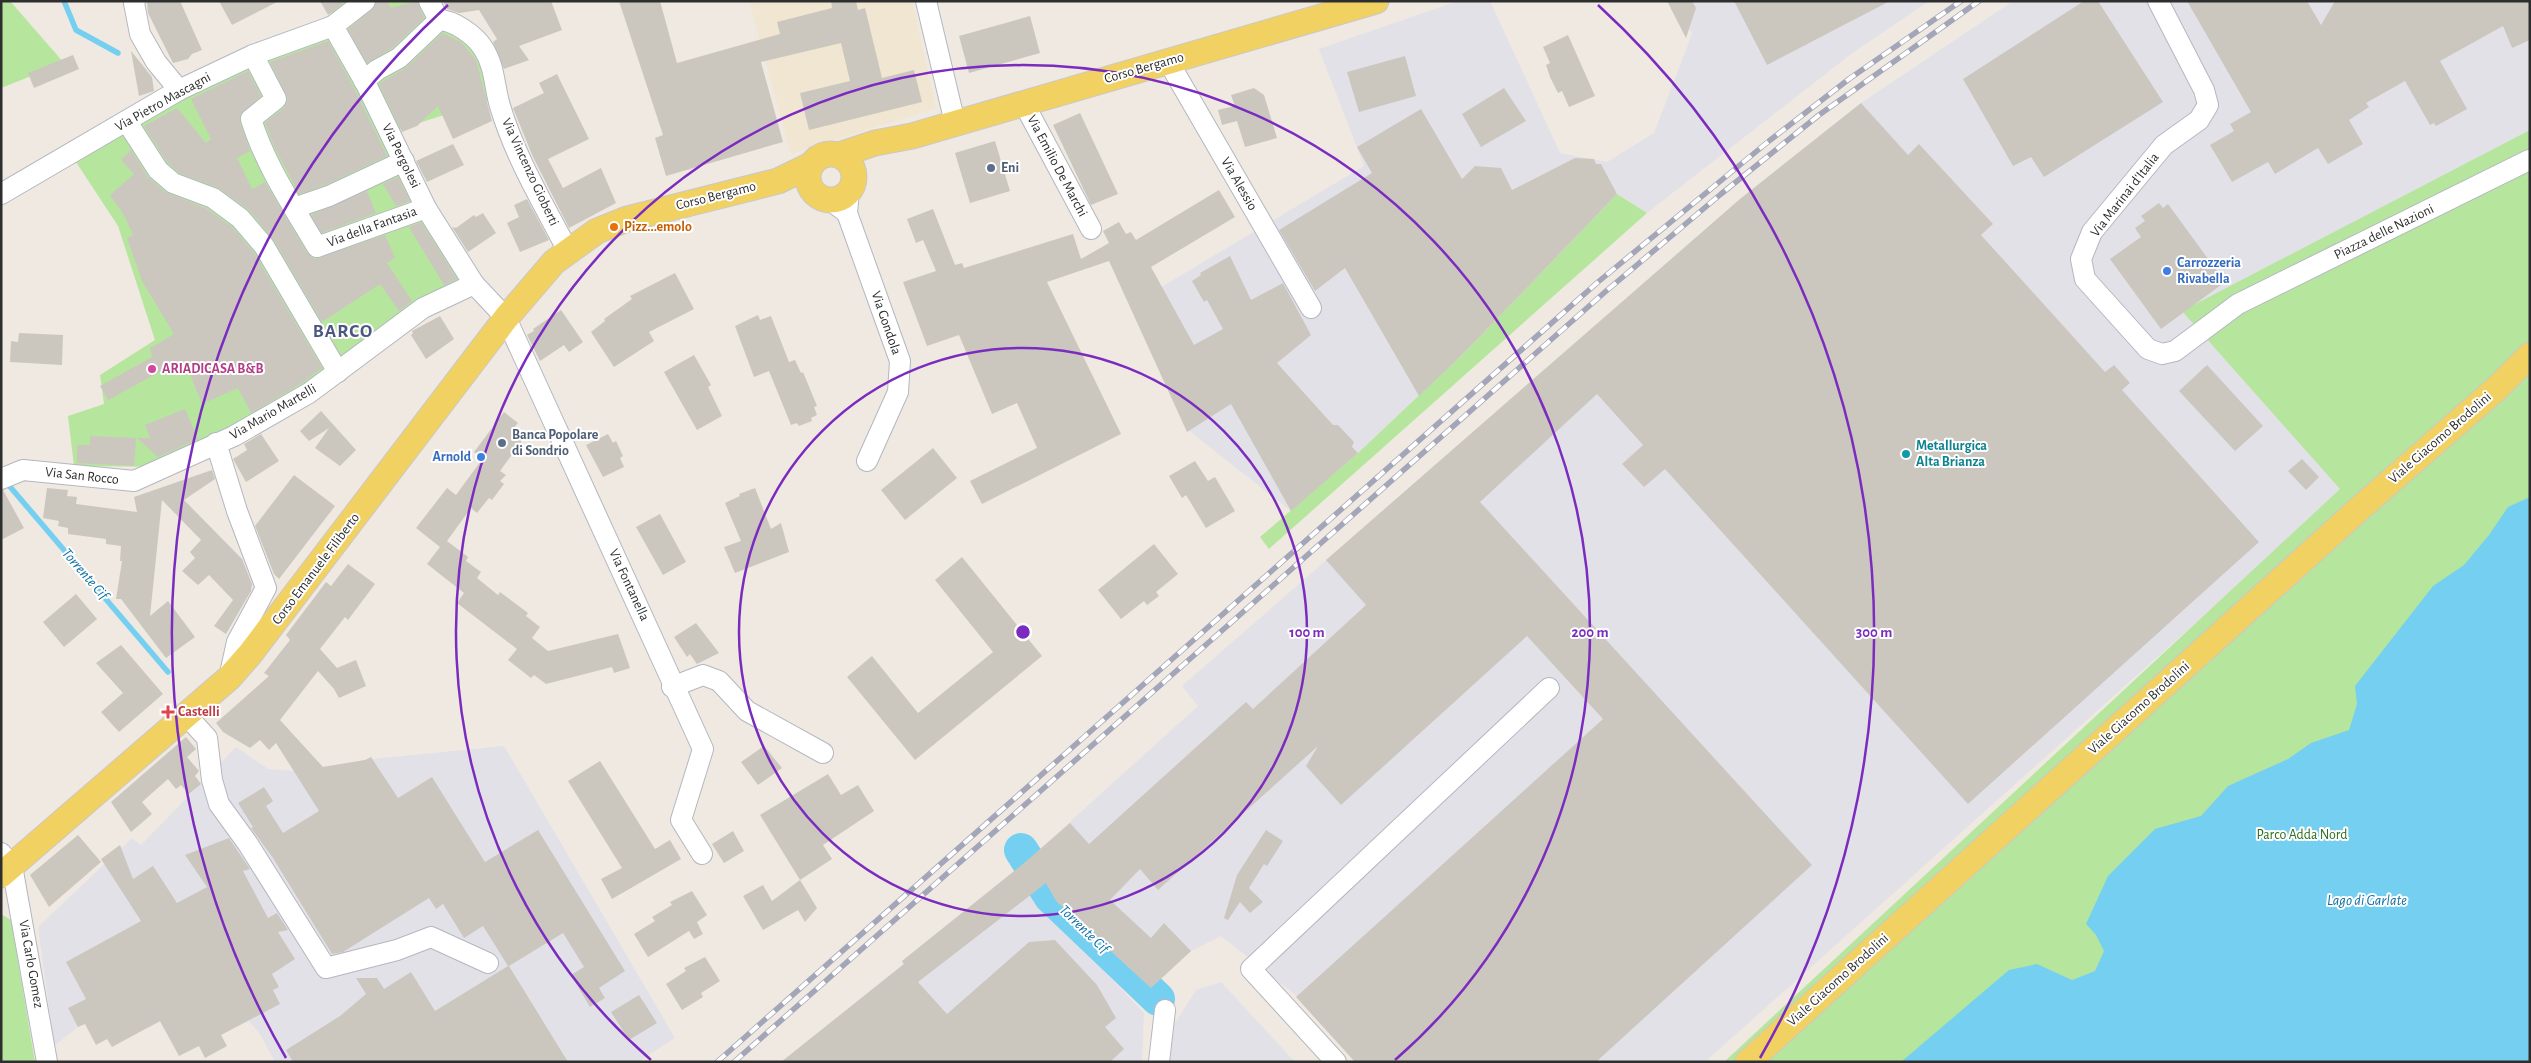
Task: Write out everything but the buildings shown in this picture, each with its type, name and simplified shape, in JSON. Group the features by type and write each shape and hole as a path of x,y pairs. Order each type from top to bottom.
{"main road":[{"name":"Corso Bergamo","path":"597,231 627,219 778,181 811,165 824,155 839,188 867,159 912,136 1023,102 1376,1"},
{"path":"778,181 839,188"},
{"name":"Corso Emanuele Filiberto","path":"4,865 187,716 229,678 250,654 506,318 554,262 597,231"},
{"name":"Viale Giacomo Brodolini","path":"1748,1062 2359,509 2497,388 2530,355"}],"street":[{"path":"135,1 140,34 156,62 179,90"},
{"name":"Via Pietro Mascagni","path":"1,194 179,90 253,55 333,26 365,1"},
{"path":"364,81 377,70 399,58 438,20 429,1"},
{"path":"926,1 955,123"},
{"name":"Via Marinai d'Italia","path":"2158,1 2204,90 2208,105 2199,120 2164,145 2092,232 2081,259 2085,279 2148,349 2162,354 2175,351 2238,304"},
{"name":"Via Vincenzo Gioberti","path":"438,20 459,27 482,47 496,78 500,105 520,156 568,251"},
{"name":"Via Pergolesi","path":"333,26 364,81 426,208 474,284"},
{"path":"253,55 276,99 251,119 256,137 294,208 329,196 404,162"},
{"name":"Via Alessio","path":"1168,61 1311,308"},
{"name":"Via Emilio De Marchi","path":"1023,102 1091,229"},
{"path":"127,122 158,170 173,183 213,198 240,218 264,246 338,372"},
{"name":"Piazza delle Nazioni","path":"2238,304 2529,161"},
{"name":"Via Gondola","path":"839,188 900,361 898,392 867,461"},
{"name":"Via della Fantasia","path":"294,208 318,247 426,208"},
{"path":"474,284 506,318"},
{"name":"Via Mario Martelli","path":"229,678 237,642 266,588 237,511 216,442 234,436 309,393 423,308 474,284"},
{"name":"Via Fontanella","path":"506,318 657,645 672,687 703,749 681,820 702,854"},
{"name":"Via San Rocco","path":"6,476 23,470 134,481 216,442"},
{"path":"672,687 703,676 719,681 747,711 823,753"},
{"path":"1336,1062 1251,969 1549,688"},
{"path":"187,716 207,738 212,780 219,804 248,844 326,968 397,950 431,937 488,962"},
{"name":"Via Carlo Gomez","path":"4,865 47,1062"},
{"path":"1159,1062 1165,1010"}],"shaded area":[{"path":"749,1 912,1 936,108 791,154"},
{"path":"1458,1 1490,1 1560,153 1607,162 1654,133 1692,34 1677,1 1929,1 1851,54 1647,213 1617,194 1466,351 1358,453 1291,511 1188,430 1133,304 1364,166 1319,49"},
{"path":"2013,1 2530,1 2530,147 2509,342 1705,1062 1357,1062 1297,996 1221,936 1191,951 1151,988 1056,901 1031,857 1198,706 1182,686 1740,199 1861,103"},
{"path":"504,746 675,1038 638,1062 275,1062 260,1034 249,1021 179,1055 160,1022 146,1029 132,1002 78,1027 54,1046 38,927 132,838 141,845 236,747 268,769 293,771 373,759"},
{"path":"1021,865 1042,905 1144,1013 1142,1062 782,1062 903,964 902,961"},
{"path":"1221,982 1295,1062 1167,1062 1171,1029 1196,990"}],"green space":[{"path":"1,1 10,1 64,63 1,88"},
{"path":"326,1 435,1 475,50 497,98 394,131 473,279 180,467 74,466 68,416 104,404 100,375 155,340 118,226 74,159 219,61 331,15"},
{"name":"Parco Adda Nord","path":"2530,130 2530,1062 1724,1062 2340,489 2182,311"},
{"path":"1617,194 1647,213 1269,549 1260,537 1358,453 1466,351"},
{"path":"1,914 11,920 35,1062 1,1062"}],"water":[{"name":"Lago di Garlate","path":"2530,497 2530,1062 1901,1062 2009,970 2037,964 2072,980 2095,971 2104,951 2096,935 2086,924 2108,876 2155,829 2201,816 2228,786 2288,759 2311,743 2349,730 2357,704 2355,686 2433,586 2464,565 2489,535 2508,507"}],"waterway":[{"path":"64,1 76,30 118,53"},
{"name":"Torrente Cif","path":"6,482 168,672"},
{"name":"Torrente Cif","path":"1021,850 1051,897 1158,999"}],"railway":[{"path":"717,1062 1598,282 1769,141 1849,79 1961,1"},
{"path":"734,1062 1605,292 1721,194 1819,115 1979,1"}],"place":[{"name":"Eni","path":"991,168"},
{"name":"Pizz...emolo","path":"614,227"},
{"name":"Carrozzeria Rivabella","path":"2167,271"},
{"name":"ARIADICASA B&B","path":"152,369"},
{"name":"Banca Popolare di Sondrio","path":"502,443"},
{"name":"Metallurgica Alta Brianza","path":"1906,454"},
{"name":"Arnold","path":"481,457"},
{"name":"Castelli","path":"168,712"}],"district":[{"name":"BARCO","path":"343,331"}]}
